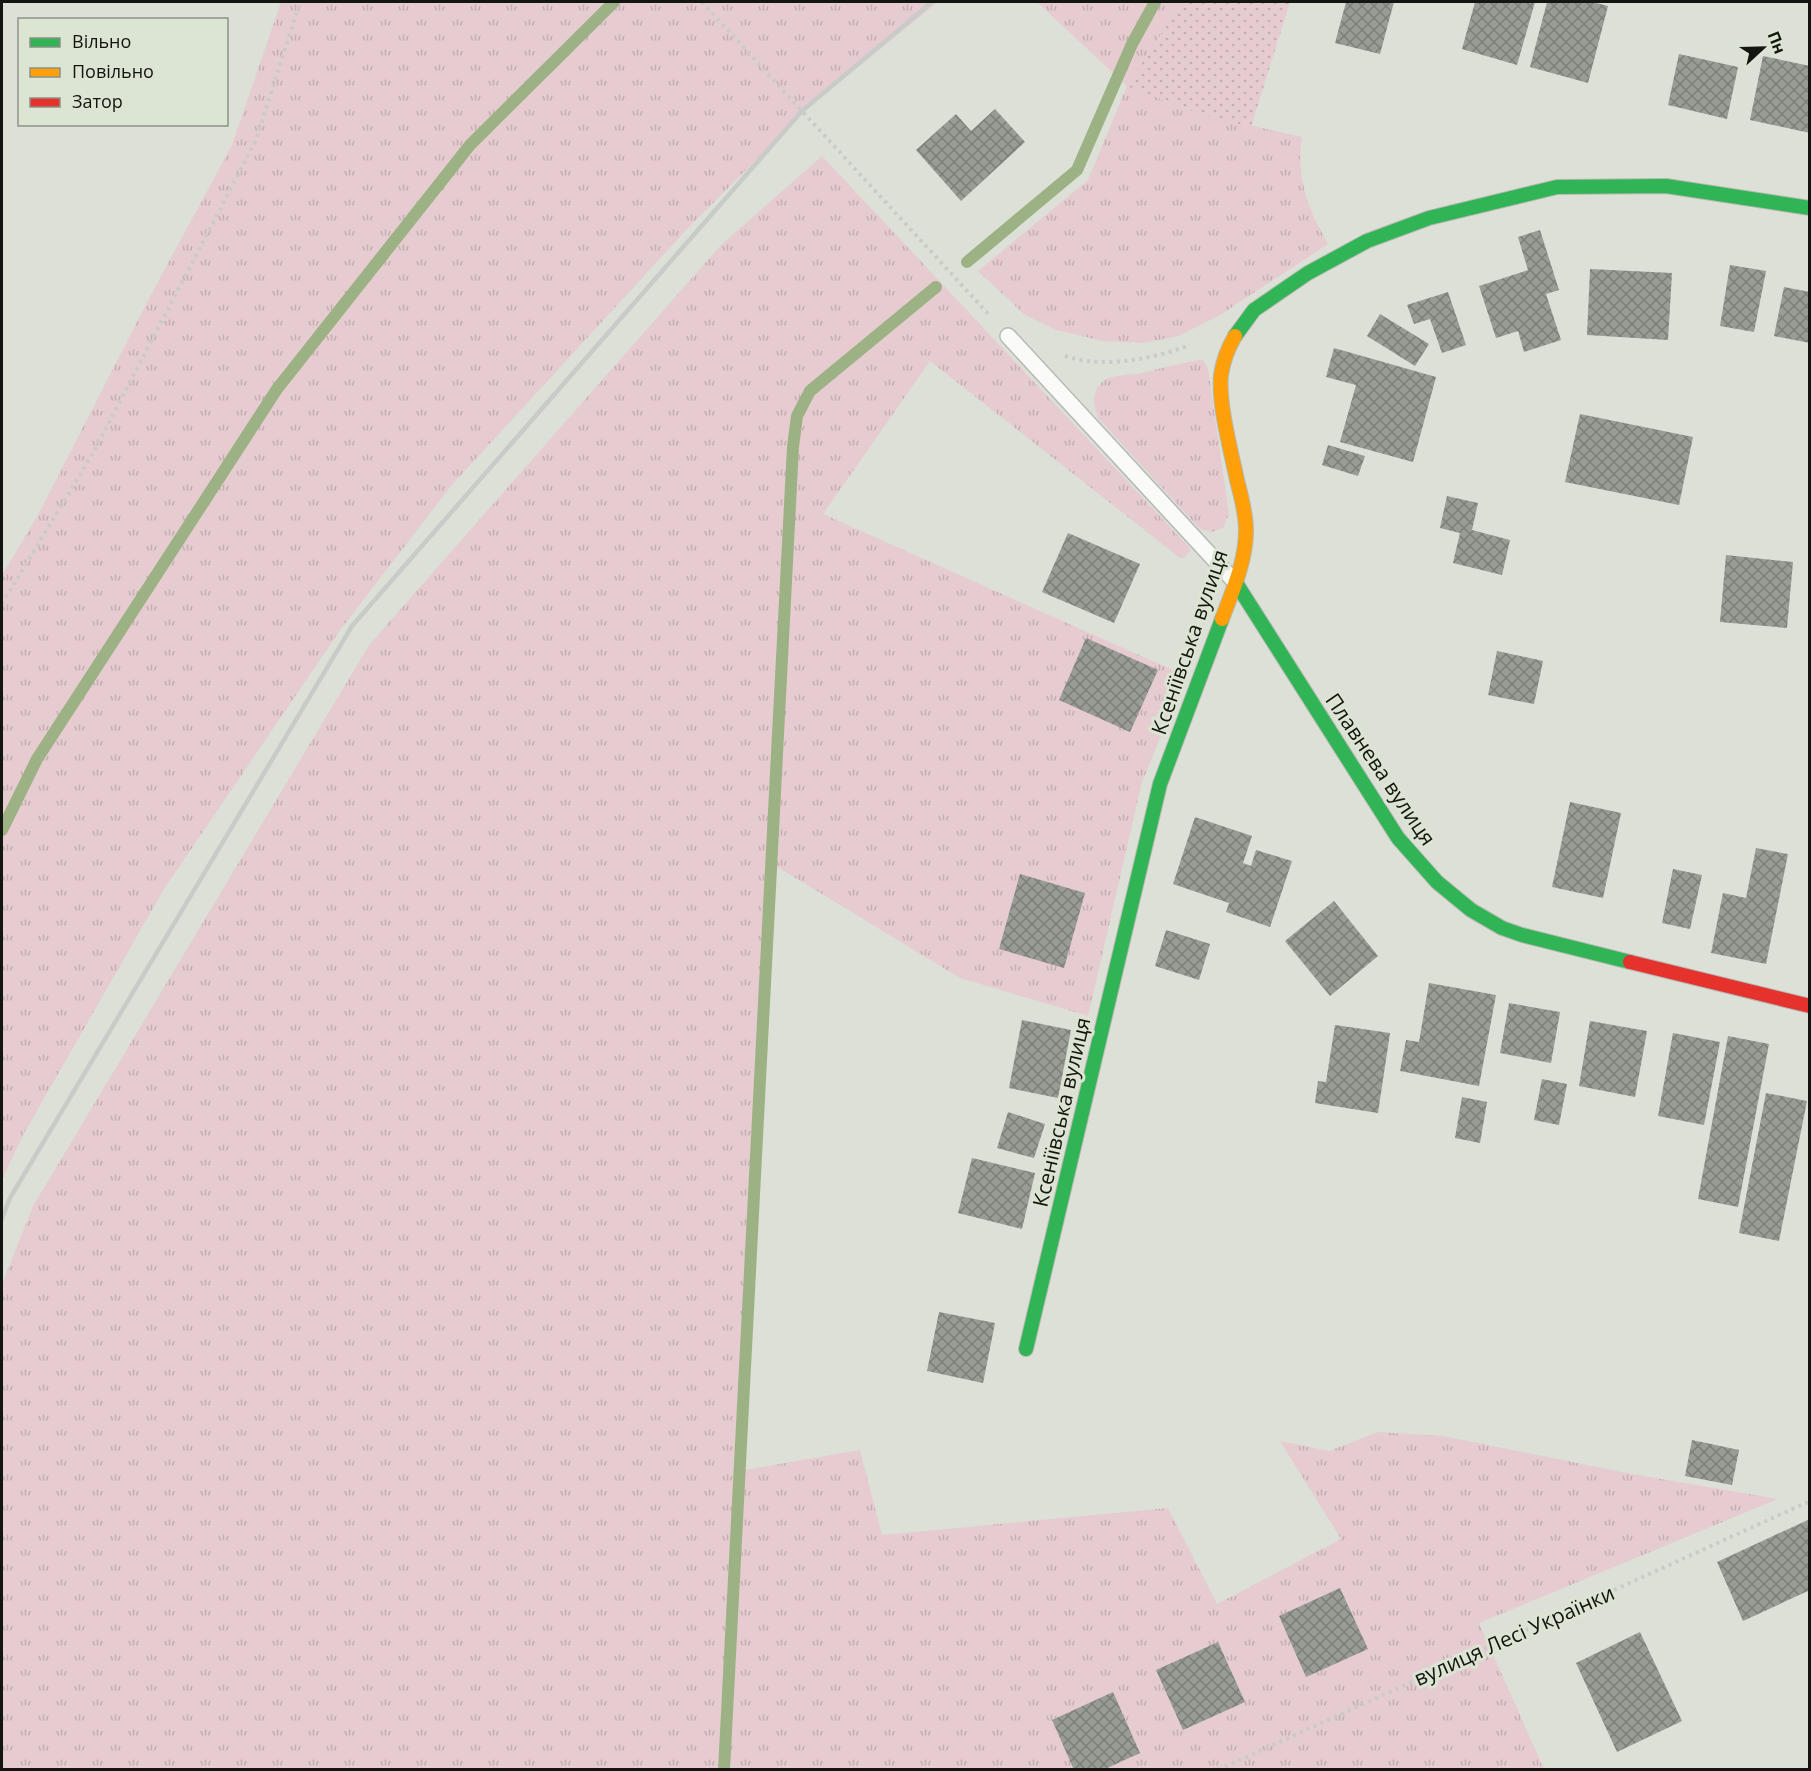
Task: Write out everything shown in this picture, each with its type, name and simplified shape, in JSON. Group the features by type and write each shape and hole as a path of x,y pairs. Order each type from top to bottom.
{"street":[{"name":"Ксеніївська вулиця","path":"1026,1349 1160,784 1243,559 1246,532 1245,513 1230,449 1222,400 1221,376 1226,353 1236,333 1254,310 1308,273 1367,241 1429,218 1557,186 1666,186 1809,208"},
{"name":"Плавнева вулиця","path":"1236,583 1398,838 1453,898 1484,919 1522,935 1809,1006"}],"lane":[{"path":"1008,336 1236,583"}],"path":[{"path":"2,603 93,453 256,140 300,2"},
{"path":"702,2 1008,336"},
{"path":"1059,354 1069,358 1100,362 1134,360 1167,354 1197,342"},
{"name":"вулиця Лесі Українки","path":"1218,1770 1809,1501"}],"green space":[{"path":"281,2 938,2 808,108 689,227 451,486 341,629 164,889 22,1137 2,1180 2,575 38,515 154,289 232,145"},
{"path":"1037,2 1182,2 1128,86 1200,114 1302,137 1300,162 1304,190 1314,218 1328,244 1220,315 1179,336 1143,343 1103,341 1056,330 1025,315 978,271 1088,180 1127,86"},
{"path":"1182,2 1290,2 1251,127 1200,114 1127,86"},
{"path":"822,156 1189,547 1190,551 1184,558 1180,558 930,361 823,514 1186,676 1142,782 1088,1016 960,978 771,863 739,1471 860,1450 882,1535 1168,1508 1217,1604 1341,1539 1280,1441 1329,1451 1378,1432 1443,1436 1632,1474 1778,1499 1479,1623 1544,1769 2,1769 2,1284 33,1206 369,645 721,245"},
{"path":"1203,360 1208,368 1229,514 1223,528 1212,532 1200,529 1099,419 1094,404 1094,397 1099,386 1110,378 1139,374"}],"building":[{"path":"1346,2 1394,2 1380,54 1335,43"},
{"path":"1475,2 1535,2 1517,65 1462,49"},
{"path":"1547,2 1592,2 1608,6 1588,83 1530,67"},
{"path":"1679,54 1738,67 1727,119 1668,105"},
{"path":"1763,56 1810,66 1810,133 1750,120"},
{"path":"995,109 1025,142 961,201 916,150 956,114 971,131"},
{"path":"1540,230 1559,290 1546,294 1561,340 1524,352 1518,331 1496,338 1479,286 1528,270 1518,237"},
{"path":"1730,265 1766,271 1754,332 1720,326"},
{"path":"1590,269 1672,273 1668,340 1587,335"},
{"path":"1784,287 1810,292 1810,343 1774,336"},
{"path":"1448,292 1466,345 1442,353 1430,319 1414,324 1407,305"},
{"path":"1380,314 1429,344 1415,366 1367,336"},
{"path":"1334,348 1436,377 1413,462 1340,442 1356,385 1326,377"},
{"path":"1580,414 1693,437 1679,505 1565,482"},
{"path":"1328,445 1365,456 1358,476 1322,465"},
{"path":"1447,496 1478,503 1472,530 1510,540 1502,575 1453,563 1460,533 1440,528"},
{"path":"1068,533 1140,564 1114,623 1042,592"},
{"path":"1726,555 1793,562 1787,628 1720,622"},
{"path":"1086,638 1158,670 1130,732 1059,700"},
{"path":"1497,651 1543,661 1534,704 1488,695"},
{"path":"1570,802 1621,813 1603,898 1552,887"},
{"path":"1195,817 1252,836 1243,863 1251,866 1256,850 1292,861 1270,927 1226,912 1229,903 1173,884"},
{"path":"1756,848 1788,854 1766,964 1711,953 1723,893 1746,898"},
{"path":"1673,869 1702,875 1690,929 1662,923"},
{"path":"1020,874 1085,893 1064,968 999,949"},
{"path":"1334,901 1378,956 1330,996 1285,941"},
{"path":"1166,930 1210,944 1199,980 1155,966"},
{"path":"1429,983 1496,995 1479,1086 1400,1071 1406,1040 1419,1042"},
{"path":"1509,1003 1560,1012 1551,1063 1500,1053"},
{"path":"1022,1020 1071,1030 1058,1098 1009,1088"},
{"path":"1590,1021 1647,1031 1635,1097 1579,1086"},
{"path":"1335,1025 1390,1033 1378,1113 1315,1103 1318,1081 1326,1082"},
{"path":"1673,1033 1720,1042 1704,1125 1658,1116"},
{"path":"1728,1036 1769,1044 1738,1207 1698,1199"},
{"path":"1542,1079 1567,1084 1559,1125 1534,1120"},
{"path":"1766,1093 1807,1101 1779,1241 1739,1233"},
{"path":"1462,1097 1487,1102 1480,1143 1455,1138"},
{"path":"1008,1112 1045,1124 1034,1158 997,1148"},
{"path":"972,1158 1035,1173 1022,1229 958,1213"},
{"path":"939,1312 995,1323 983,1383 927,1371"},
{"path":"1692,1440 1739,1450 1732,1485 1685,1476"},
{"path":"1810,1519 1810,1590 1743,1621 1717,1562"},
{"path":"1340,1588 1368,1649 1306,1677 1279,1616"},
{"path":"1640,1632 1682,1721 1617,1752 1576,1663"},
{"path":"1218,1642 1245,1702 1183,1730 1156,1670"},
{"path":"1113,1692 1140,1753 1103,1770 1074,1770 1052,1720"}],"waterway":[{"path":"2,830 37,759 277,389 470,145 614,2"},
{"path":"967,262 1077,170 1132,44 1155,2"},
{"path":"724,1770 793,447 797,416 810,391 936,287"}],"railway":[{"path":"2,1219 10,1198 352,626 802,111 932,2"}],"traffic: fast":[{"path":"1235,336 1254,310 1308,273 1367,241 1429,218 1557,187 1666,186 1810,208"},
{"path":"1236,583 1398,838 1437,882 1471,910 1502,928 1630,962"},
{"path":"1026,1349 1160,784 1222,619"}],"traffic: slow":[{"path":"1222,619 1241,564 1246,530 1221,399 1221,375 1224,360 1235,336"}],"traffic: jam":[{"path":"1630,962 1810,1006"}]}
